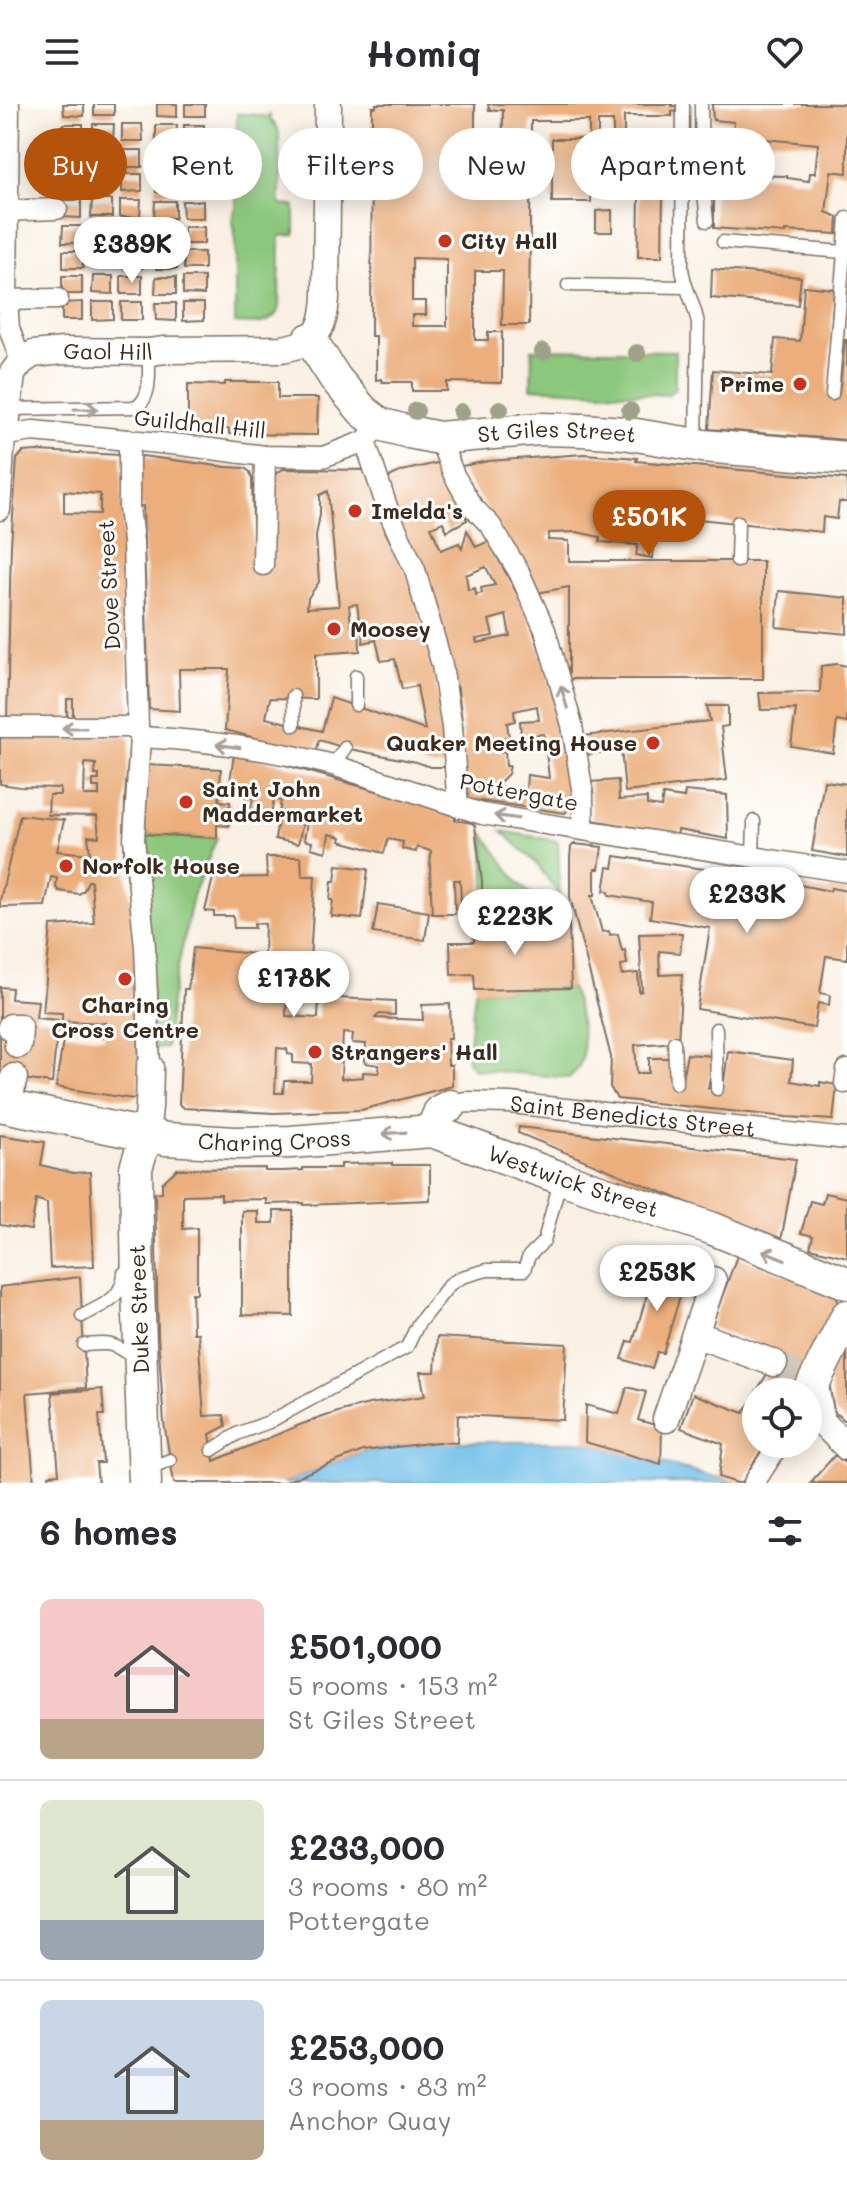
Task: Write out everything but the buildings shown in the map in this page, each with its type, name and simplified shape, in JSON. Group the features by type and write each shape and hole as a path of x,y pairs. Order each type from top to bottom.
{"street":[{"path":"0,510 3,436 12,374 21,362 3,300 3,211 9,104"},
{"path":"310,339 321,329 325,319 328,104"},
{"path":"3,211 57,209"},
{"path":"3,300 58,299"},
{"name":"Gaol Hill","path":"21,362 33,354 63,351 282,349 300,346 310,339"},
{"name":"St Giles Street","path":"310,339 373,432 455,437 539,429 582,430 624,433 744,454 834,451"},
{"name":"Guildhall Hill","path":"3,436 33,431 265,456 323,457 373,432"},
{"path":"373,432 389,513 415,570 442,665 452,727 458,807"},
{"path":"455,437 454,475 471,505 491,526 519,572 545,630 572,725 583,795 583,829"},
{"name":"Dove Street","path":"129,440 139,732"},
{"path":"263,565 265,456"},
{"name":"Pottergate","path":"0,727 139,732 186,741 339,756 458,807 482,814 847,872"},
{"path":"132,1133 149,1107 150,1067 145,947 134,839 139,732"},
{"name":"Charing Cross","path":"7,1096 132,1133 166,1139 236,1143 356,1138 441,1118"},
{"name":"Saint Benedicts Street","path":"441,1118 466,1102 510,1103 567,1111 673,1112 847,1139"},
{"name":"Westwick Street","path":"441,1118 561,1178 711,1228 847,1283"},
{"name":"Duke Street","path":"132,1133 136,1168 131,1302 148,1474"},
{"path":"666,1419 713,1280"},
{"path":"819,1378 847,1316"},
{"path":"695,1334 774,1363"},
{"path":"822,1415 847,1447"},
{"path":"754,1483 770,1458"}],"lane":[{"path":"683,104 682,268 698,324 696,444"},
{"path":"701,104 702,175 707,221"},
{"path":"832,394 847,218"},
{"path":"723,242 843,252"},
{"path":"568,285 685,287"},
{"path":"8,409 137,407 146,401 149,352"},
{"path":"737,561 738,522"},
{"path":"356,676 356,705"},
{"path":"293,696 294,725"},
{"path":"753,857 754,821"},
{"path":"716,1029 717,1089"},
{"path":"674,1042 676,1083"},
{"path":"82,1316 117,1295 123,1285 125,1188 136,1168"},
{"path":"212,1450 239,1433 269,1422 407,1347 418,1324 450,1284 462,1277 487,1270 524,1270 529,1256 544,1241 561,1178"},
{"path":"124,1333 127,1365 148,1474"},
{"path":"84,1345 115,1345 127,1365"}],"green space":[{"path":"237,114 270,115 278,128 278,200 280,205 295,206 295,235 280,236 279,309 266,322 254,324 235,323 235,233 232,218 236,200 262,200 262,128 237,128"},
{"path":"532,349 675,351 675,389 667,395 531,388"},
{"path":"502,831 558,841 560,896 536,863"},
{"path":"143,834 217,838 193,896 171,1001 166,1048 154,1049"},
{"path":"484,834 517,881 553,918 486,919"},
{"path":"571,988 579,1017 583,1051 578,1068 569,1078 474,1069 467,1060 475,990"}],"water":[{"path":"437,1442 585,1442 737,1483 282,1483 363,1451"}],"tunnel":[{"path":"774,1363 802,1377"}],"place":[{"name":"City Hall","path":"445,241"},
{"name":"Prime","path":"800,384"},
{"name":"Imelda's","path":"355,511"},
{"name":"Moosey","path":"334,629"},
{"name":"Quaker Meeting House","path":"653,743"},
{"name":"Saint John Maddermarket","path":"186,802"},
{"name":"Norfolk House","path":"66,866"},
{"name":"Charing Cross Centre","path":"125,979"},
{"name":"Strangers' Hall","path":"315,1052"}]}
